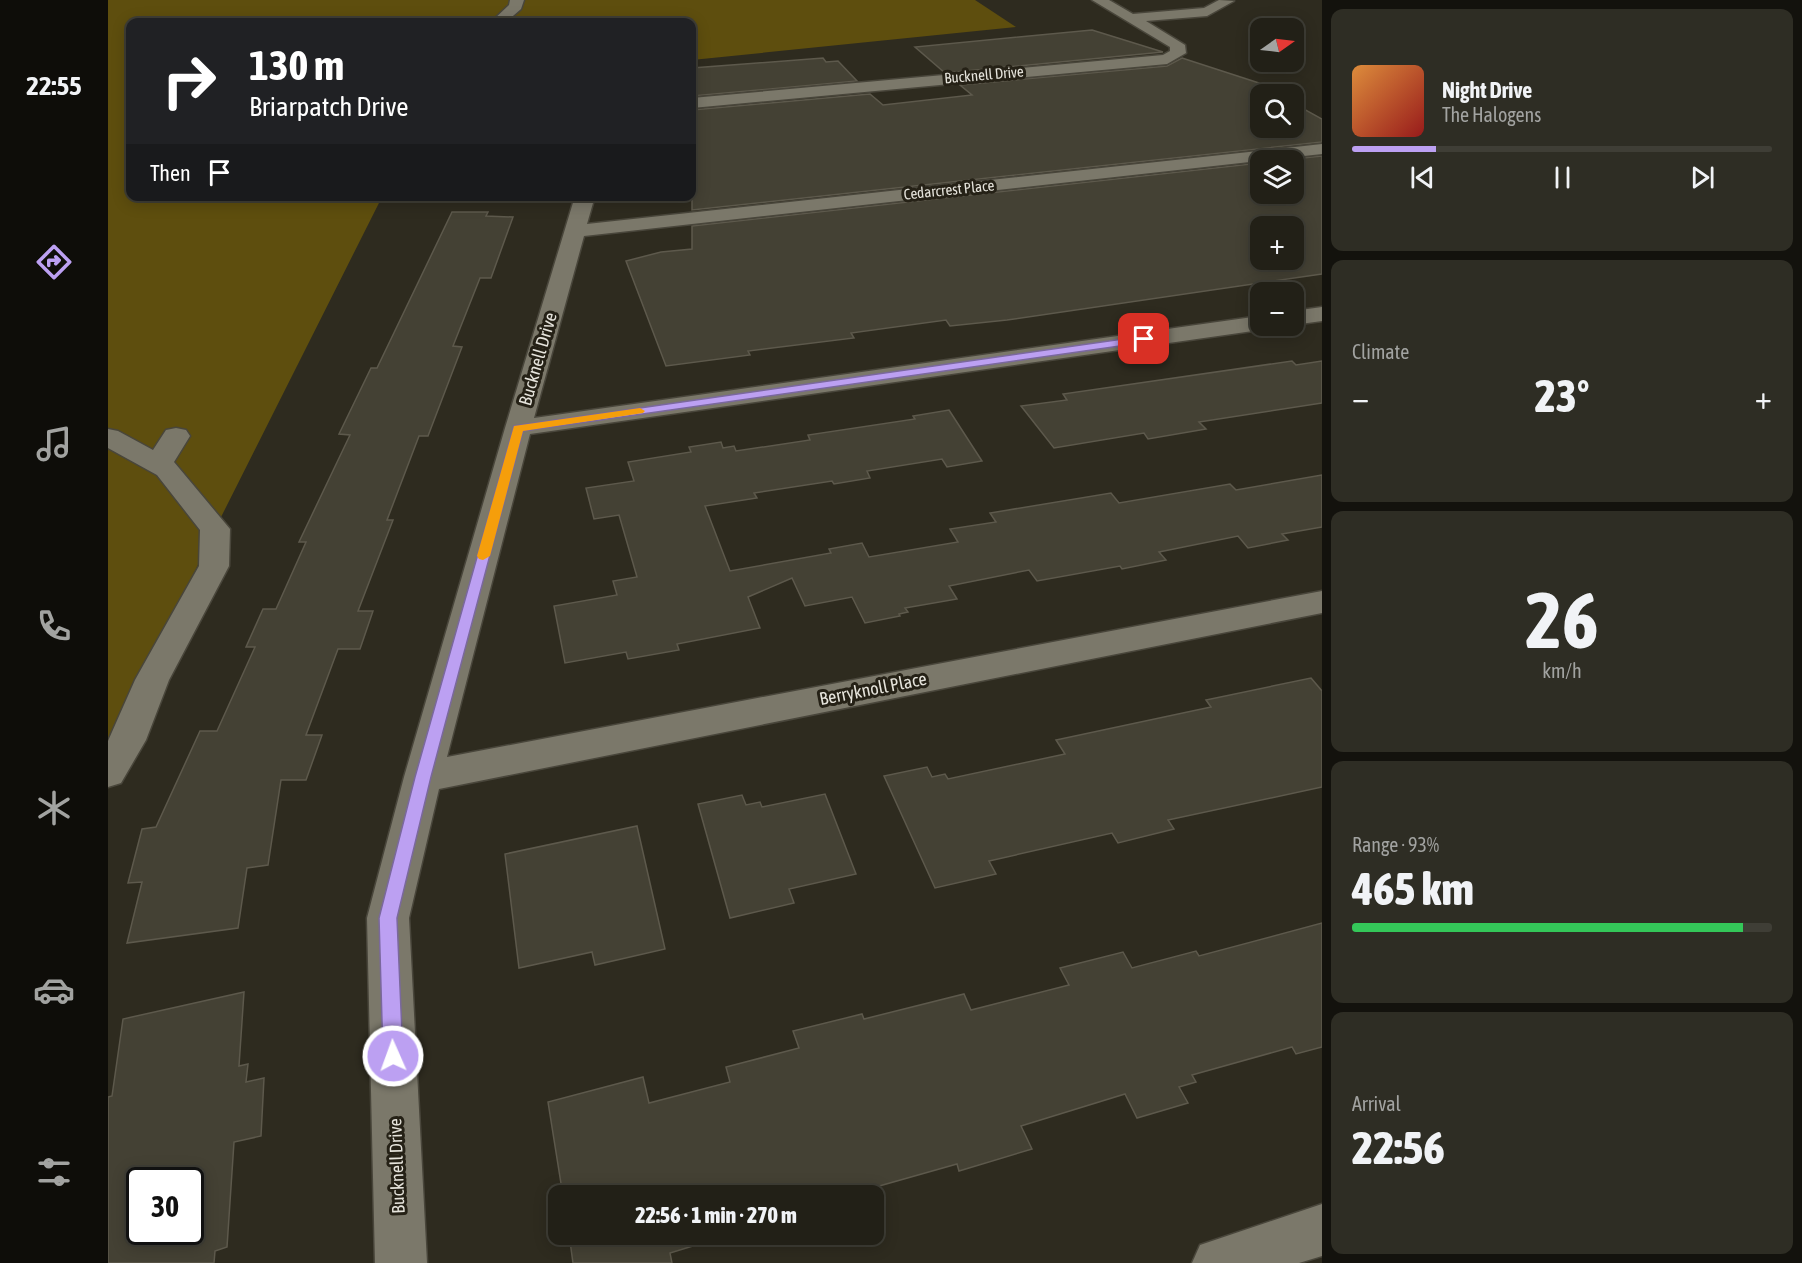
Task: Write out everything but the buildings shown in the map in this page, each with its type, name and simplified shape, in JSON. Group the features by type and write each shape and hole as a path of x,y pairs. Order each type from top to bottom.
{"street":[{"path":"502,18 516,6 517,0"},
{"name":"Bucknell Drive","path":"696,103 1167,58 1178,53 1177,45 1099,0"},
{"path":"1130,18 1207,12 1227,1"},
{"name":"Cedarcrest Place","path":"576,231 1322,148"},
{"name":"Bucknell Drive","path":"401,1263 388,918 423,777 518,428 584,201"},
{"path":"1304,316 1322,314"},
{"path":"518,428 1250,324"},
{"path":"159,464 176,436"},
{"path":"108,437 167,469 215,529 214,566 152,680 128,740 108,772"},
{"name":"Berryknoll Place","path":"423,777 1322,602"},
{"path":"1218,1263 1322,1230"}],"shaded area":[{"path":"108,0 975,0 1016,27 696,60 696,18 126,18 126,201 380,201 213,533 108,755"}],"slow traffic":[{"path":"483,556 518,428 640,411"}],"route":[{"path":"393,1056 388,918 423,777 518,428 1144,339"}]}
